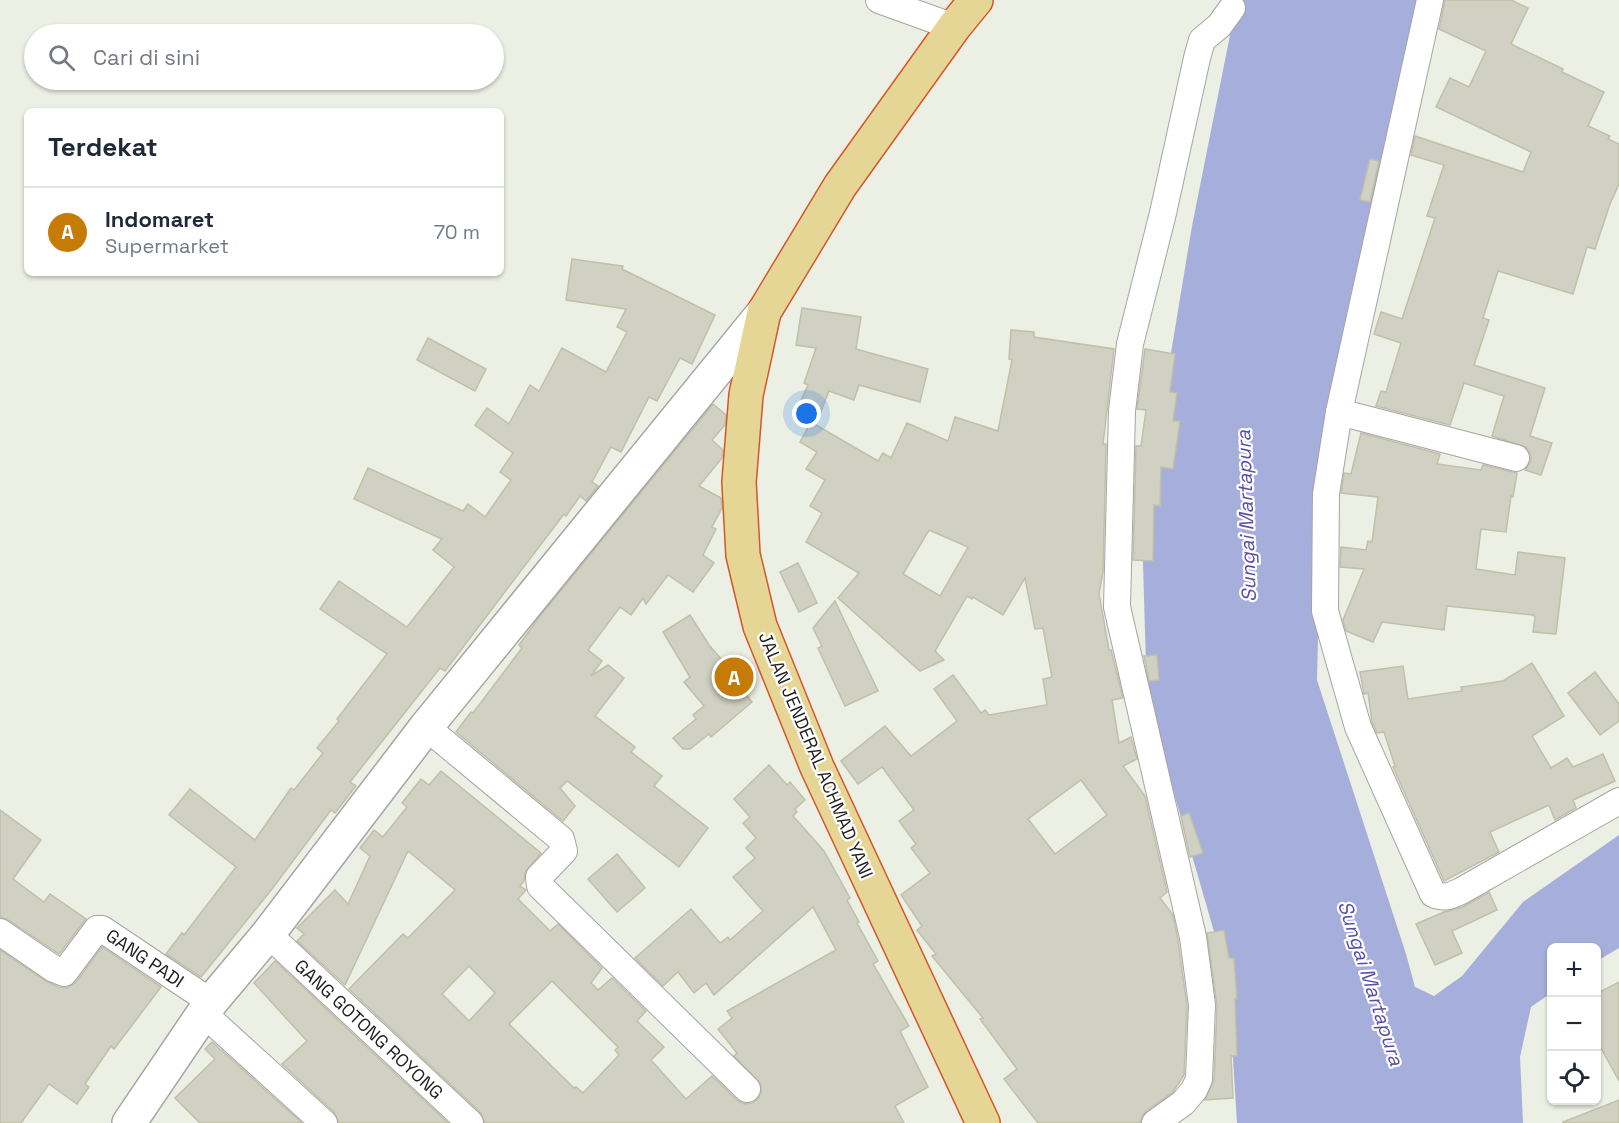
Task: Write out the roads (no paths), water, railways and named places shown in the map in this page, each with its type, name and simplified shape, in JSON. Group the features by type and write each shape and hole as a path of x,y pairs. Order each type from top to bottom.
{"highway":[{"name":"JALAN JENDERAL ACHMAD YANI","path":"976,0 954,27 840,186 764,312 746,394 739,482 743,555 760,626 817,766 982,1123"}],"street":[{"path":"879,0 954,27"},
{"path":"1430,0 1339,412 1326,494 1325,611 1358,727 1433,894 1448,897 1461,891 1619,801"},
{"path":"1155,1123 1184,1103 1194,1090 1199,1078 1202,1005 1193,937 1117,607 1122,411 1130,344 1163,213 1199,49 1202,40 1219,26 1232,8"},
{"path":"129,1123 208,1008 268,934 426,727 764,312"},
{"path":"1339,412 1516,458"},
{"path":"426,727 561,839 564,851 539,877 540,886 747,1089"},
{"name":"GANG PADI","path":"0,932 54,969 64,973 97,929 102,929 208,1008"},
{"name":"GANG GOTONG ROYONG","path":"268,934 470,1123"},
{"path":"208,1008 324,1123"}],"water":[{"name":"Sungai Martapura","path":"1237,0 1426,0 1321,511 1317,680 1415,987 1434,996 1462,976 1523,902 1619,835 1619,948 1601,959 1601,943 1547,943 1547,996 1531,1007 1520,1057 1523,1123 1237,1123 1228,980 1147,700 1142,528 1192,226"}],"place":[{"name":"Indomaret","path":"734,677"}]}
